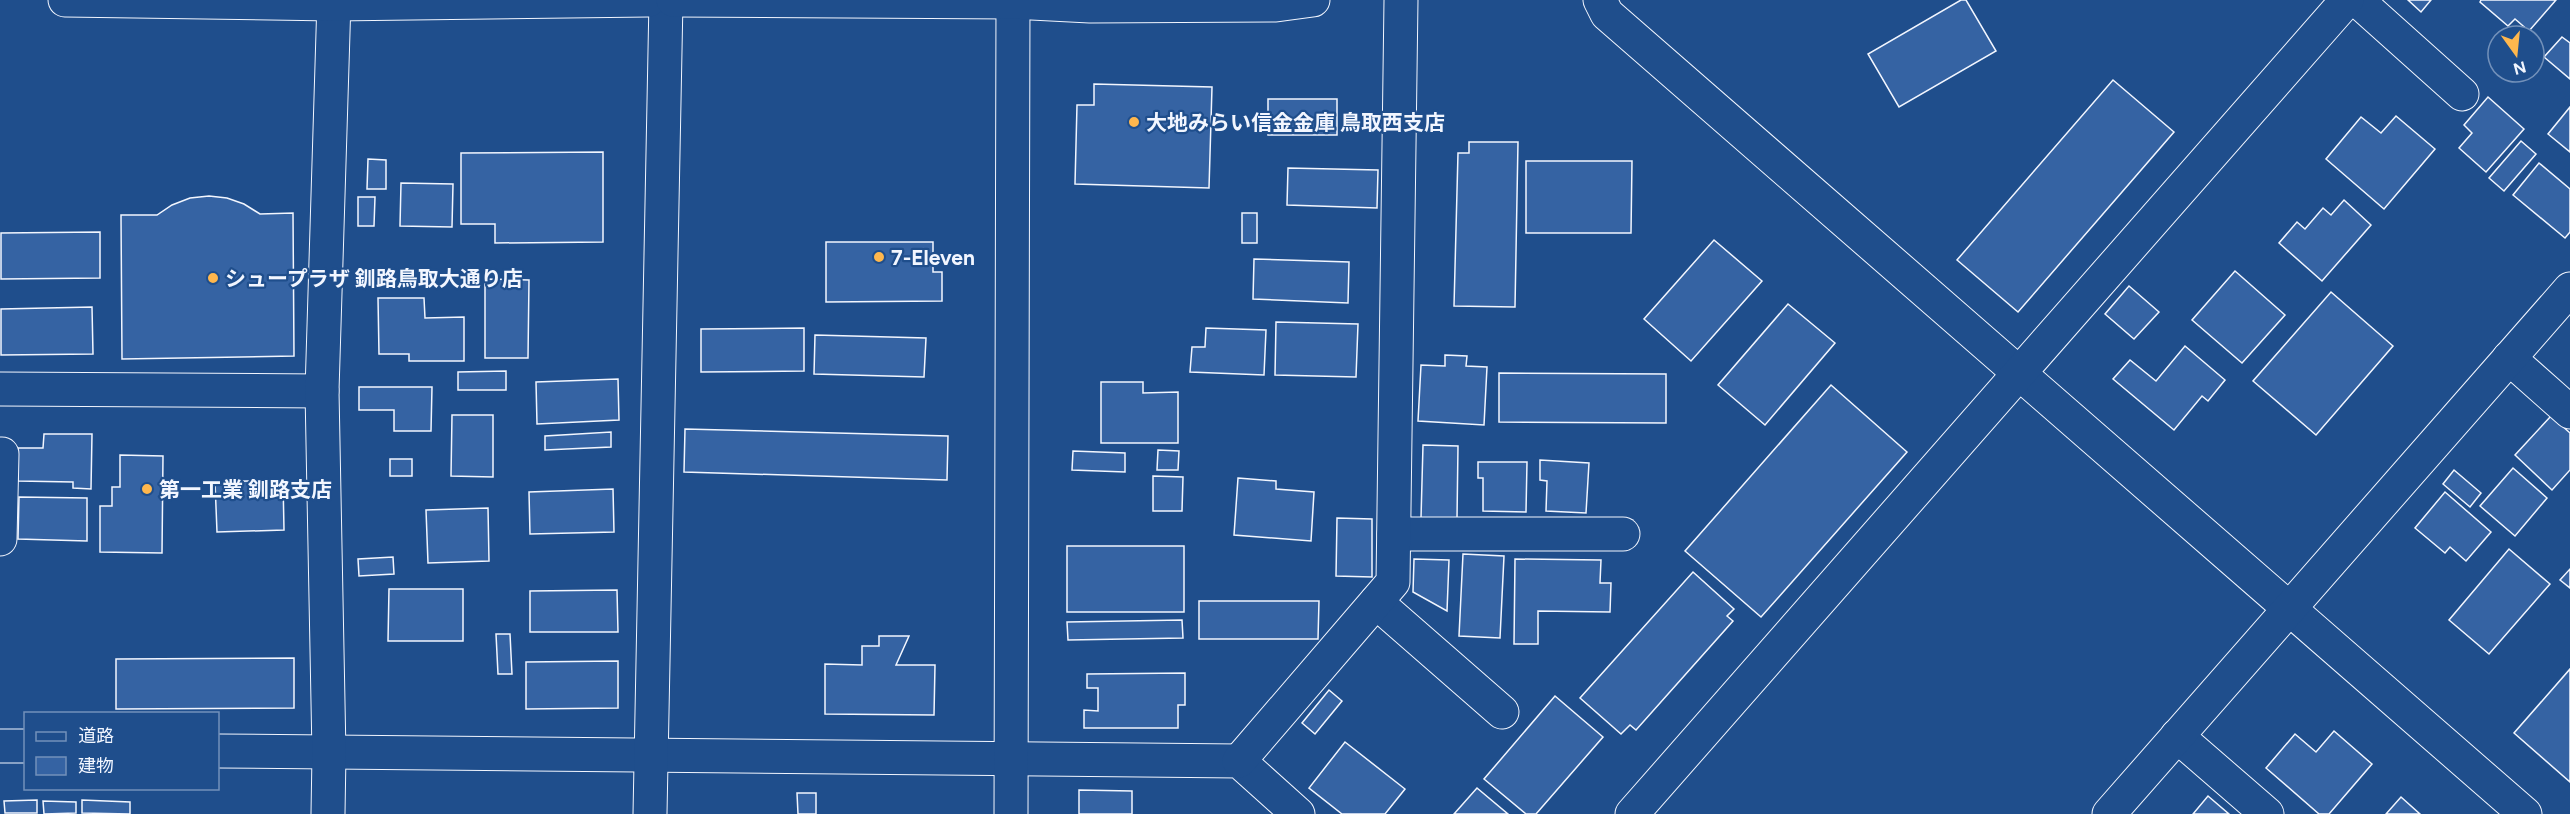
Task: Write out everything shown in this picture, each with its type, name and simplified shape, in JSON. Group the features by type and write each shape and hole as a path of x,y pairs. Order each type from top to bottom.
{"main road":[{"path":"64,0 334,2 649,0"},
{"path":"650,814 666,0"},
{"path":"673,0 1013,1 1090,6 1276,5 1313,0"},
{"path":"1239,761 1393,582 1401,0"},
{"path":"1600,0 1607,14 2525,814"},
{"path":"1632,814 2347,0"},
{"path":"2357,0 2462,94"},
{"path":"1011,814 1013,1"},
{"path":"328,814 329,754 322,391 334,2"},
{"path":"2109,814 2570,289"},
{"path":"2509,358 2570,412"},
{"path":"0,389 322,391"},
{"path":"0,454 2,454 0,539"},
{"path":"1394,534 1623,534"},
{"path":"1376,602 1502,712"},
{"path":"2177,736 2267,814"},
{"path":"0,746 24,746"},
{"path":"219,751 329,754 1239,761 1298,814"}],"building":[{"path":"1961,0 1966,0 1996,51 1899,107 1868,54"},
{"path":"2408,0 2431,0 2421,12"},
{"path":"2481,0 2556,0 2535,24 2521,24 2515,19 2510,24 2506,24 2480,2"},
{"path":"2562,37 2570,43 2570,79 2546,59 2546,55"},
{"path":"2113,80 2174,132 2018,312 1957,260"},
{"path":"1094,84 1212,87 1209,188 1075,184 1077,105 1094,105"},
{"path":"2488,97 2524,129 2486,172 2459,148 2472,133 2464,125"},
{"path":"1268,99 1337,99 1337,135 1268,135"},
{"path":"2570,107 2570,152 2548,134"},
{"path":"2396,116 2435,149 2384,209 2326,159 2361,117 2381,133"},
{"path":"2521,141 2536,154 2504,191 2489,178"},
{"path":"1469,142 1518,142 1515,307 1454,306 1458,153 1469,153"},
{"path":"603,152 603,242 495,243 495,224 461,224 461,153"},
{"path":"368,159 386,160 386,189 367,189"},
{"path":"1526,161 1632,161 1631,233 1526,233"},
{"path":"2539,163 2570,189 2570,232 2565,238 2513,195"},
{"path":"1288,168 1378,170 1377,208 1287,205"},
{"path":"401,183 453,184 452,227 400,226"},
{"path":"209,196 227,198 244,204 260,214 293,213 294,356 122,359 121,215 157,215 172,205 190,198"},
{"path":"358,197 375,197 374,226 358,226"},
{"path":"2344,200 2371,225 2322,281 2279,243 2297,222 2305,229 2323,208 2331,215"},
{"path":"1242,213 1257,213 1257,243 1242,243"},
{"path":"100,232 100,278 1,279 1,233"},
{"path":"1714,240 1762,281 1691,361 1644,319"},
{"name":"7-Eleven","path":"826,242 933,242 933,272 942,272 942,301 826,302"},
{"path":"1254,259 1349,262 1348,303 1253,299"},
{"path":"2235,271 2285,315 2242,363 2192,320"},
{"path":"485,279 529,280 528,358 485,358"},
{"path":"2129,286 2159,312 2134,339 2105,314"},
{"path":"2331,292 2393,346 2316,435 2253,381"},
{"path":"378,298 424,298 425,318 464,317 464,361 409,361 409,354 379,354"},
{"path":"1788,304 1835,343 1765,425 1718,385"},
{"path":"92,307 93,354 1,355 1,309"},
{"path":"1276,322 1358,324 1356,377 1275,375"},
{"path":"804,328 804,371 701,372 701,329"},
{"path":"1206,328 1266,330 1264,375 1190,372 1192,347 1205,347"},
{"path":"815,335 926,338 924,377 814,374"},
{"path":"2185,346 2225,380 2208,401 2202,396 2174,430 2113,379 2130,360 2156,381"},
{"path":"1445,355 1467,356 1466,366 1487,367 1484,425 1418,421 1421,365 1445,366"},
{"path":"506,371 506,390 458,390 458,372"},
{"path":"1499,373 1666,374 1666,423 1499,422"},
{"path":"618,379 619,420 537,424 536,382"},
{"path":"1101,382 1143,382 1143,393 1178,392 1178,443 1101,443"},
{"path":"1831,385 1907,452 1761,617 1685,551"},
{"path":"359,387 432,387 431,431 394,431 394,410 359,410"},
{"path":"452,415 493,415 493,477 451,476"},
{"path":"2551,416 2570,433 2570,470 2552,490 2515,455"},
{"path":"685,429 948,436 947,480 684,472"},
{"path":"611,432 611,447 545,450 545,436"},
{"path":"44,434 92,434 91,489 73,488 73,482 18,481 18,448 43,448"},
{"path":"1423,445 1458,446 1457,519 1421,518"},
{"path":"1158,450 1179,451 1178,470 1157,470"},
{"path":"1073,451 1125,453 1125,472 1072,470"},
{"path":"120,455 163,456 162,553 100,552 100,506 112,506 112,487 120,487"},
{"path":"390,459 412,459 412,476 390,476"},
{"path":"1540,460 1589,463 1586,513 1546,511 1547,481 1540,480"},
{"path":"1478,462 1527,462 1526,512 1483,511 1483,478 1478,478"},
{"path":"2513,468 2547,498 2515,536 2480,506"},
{"path":"2454,470 2481,493 2470,507 2443,484"},
{"path":"1153,476 1183,477 1182,511 1153,511"},
{"path":"1238,478 1276,481 1276,489 1314,492 1311,541 1234,535"},
{"path":"283,480 284,530 217,532 215,482"},
{"path":"613,489 614,532 530,534 529,492"},
{"path":"2445,492 2491,532 2466,561 2450,547 2445,553 2415,528"},
{"path":"19,497 87,498 87,541 18,539"},
{"path":"488,508 489,561 428,563 426,510"},
{"path":"1337,518 1372,519 1372,577 1336,576"},
{"path":"1067,546 1184,546 1184,612 1067,612"},
{"path":"2509,549 2550,584 2489,654 2449,620"},
{"path":"1463,554 1504,556 1500,638 1459,636"},
{"path":"393,557 394,574 359,576 358,559"},
{"path":"1414,559 1449,560 1447,611 1413,592"},
{"path":"1515,559 1601,560 1600,583 1611,583 1610,612 1538,611 1538,644 1514,644"},
{"path":"2570,569 2570,588 2560,580"},
{"path":"1693,572 1734,609 1727,616 1733,621 1636,730 1630,725 1621,734 1580,698"},
{"path":"389,589 463,589 463,641 388,641"},
{"path":"617,590 618,632 530,632 530,591"},
{"path":"1199,601 1319,601 1318,639 1199,639"},
{"path":"1182,620 1183,638 1068,640 1067,622"},
{"path":"496,634 510,634 512,674 498,674"},
{"path":"879,636 909,636 896,665 935,665 934,715 825,714 825,664 862,665 862,646 879,646"},
{"path":"294,658 294,708 116,709 116,659"},
{"path":"618,661 618,708 526,709 526,662"},
{"path":"2570,669 2570,782 2514,733"},
{"path":"1185,673 1185,705 1178,705 1178,728 1084,728 1084,710 1098,711 1098,688 1087,688 1087,674"},
{"path":"1329,690 1342,701 1315,734 1302,723"},
{"path":"1555,696 1603,737 1536,814 1526,814 1484,779"},
{"path":"2334,731 2372,764 2329,814 2319,814 2266,768 2295,734 2316,752"},
{"path":"1345,742 1405,789 1385,814 1342,814 1309,788"},
{"path":"1477,788 1508,814 1454,814"},
{"path":"1079,790 1132,791 1132,814 1079,814"},
{"path":"797,793 816,793 816,814 798,814"},
{"path":"2208,796 2229,814 2193,814"},
{"path":"2401,797 2420,814 2386,814"},
{"path":"37,800 37,813 5,813 4,801"},
{"path":"82,800 130,802 130,814 82,813"},
{"path":"43,801 76,802 76,813 44,814"}],"place":[{"name":"大地みらい信金金庫 鳥取西支店","path":"1134,122"},
{"name":"7-Eleven","path":"879,257"},
{"name":"シュープラザ 釧路鳥取大通り店","path":"213,278"},
{"name":"第一工業 釧路支店","path":"147,489"}]}
